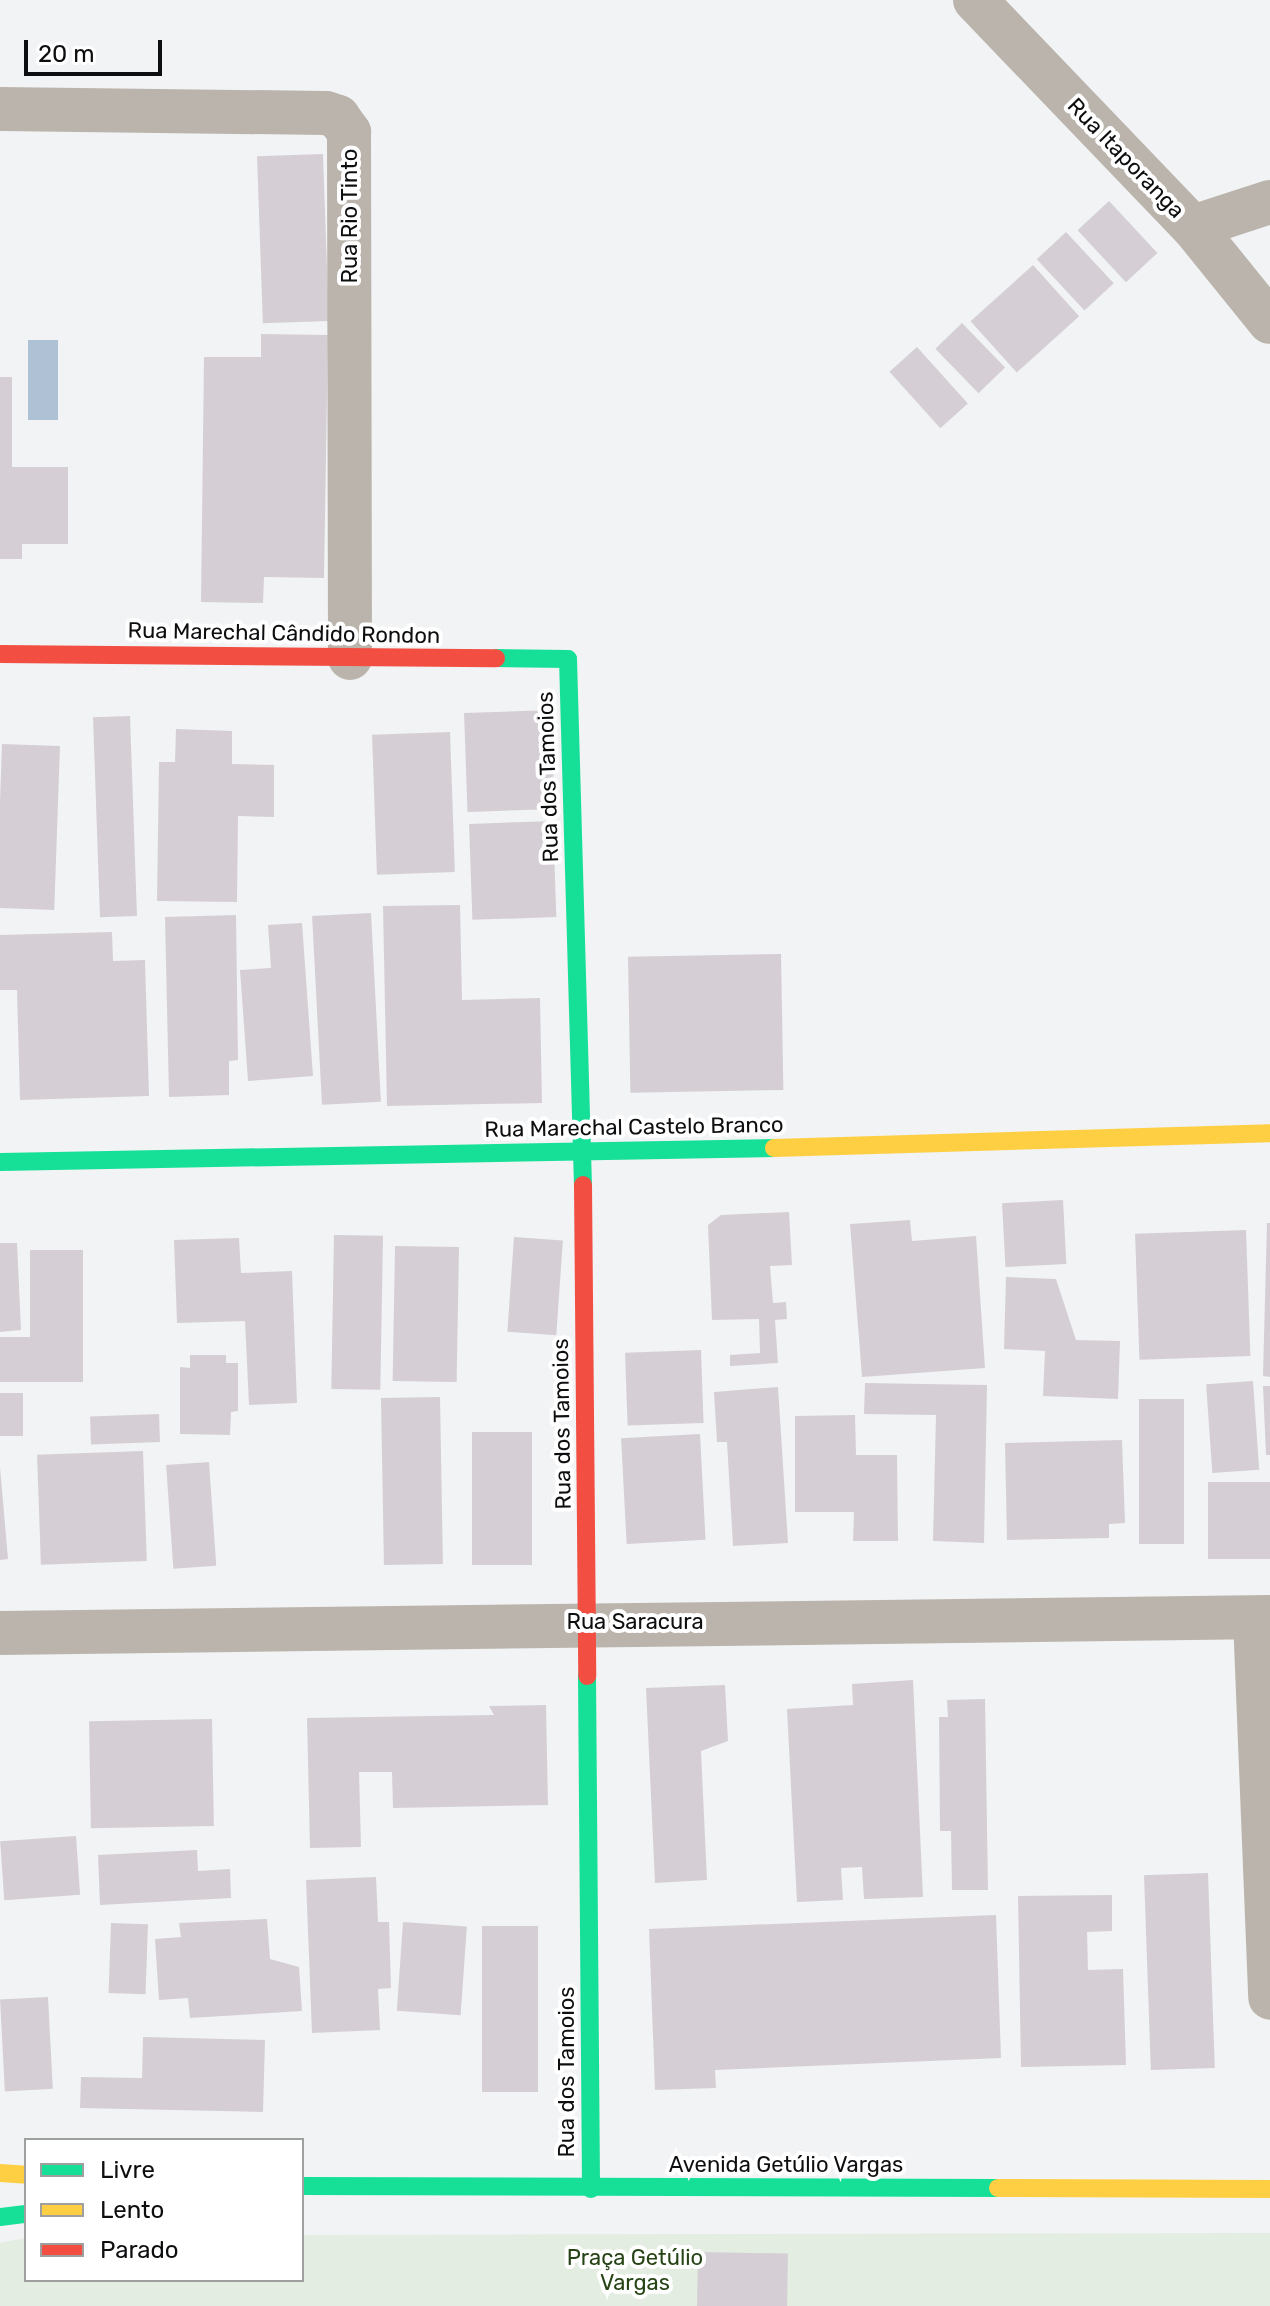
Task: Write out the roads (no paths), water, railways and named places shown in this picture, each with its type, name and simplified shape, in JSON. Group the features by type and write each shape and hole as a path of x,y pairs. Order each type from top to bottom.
{"street":[{"name":"Rua Itaporanga","path":"975,0 1193,227 1270,322"},
{"name":"Rua Rio Tinto","path":"0,109 326,113 338,117 349,132 350,658"},
{"path":"1193,227 1270,202"},
{"name":"Rua Marechal Cândido Rondon","path":"0,654 568,659"},
{"name":"Rua dos Tamoios","path":"568,659 583,1154 591,2189"},
{"name":"Rua Marechal Castelo Branco","path":"0,1162 583,1154 1270,1133"},
{"path":"1262,1618 1270,1998"},
{"name":"Rua Saracura","path":"0,1633 588,1622 1262,1618"},
{"path":"0,2173 24,2175"},
{"name":"Avenida Getúlio Vargas","path":"304,2186 1270,2189"},
{"path":"0,2217 24,2214"}],"water":[{"path":"28,340 58,340 58,420 28,420"}],"park label":[{"name":"Praça Getúlio Vargas","path":"635,2270"}]}
